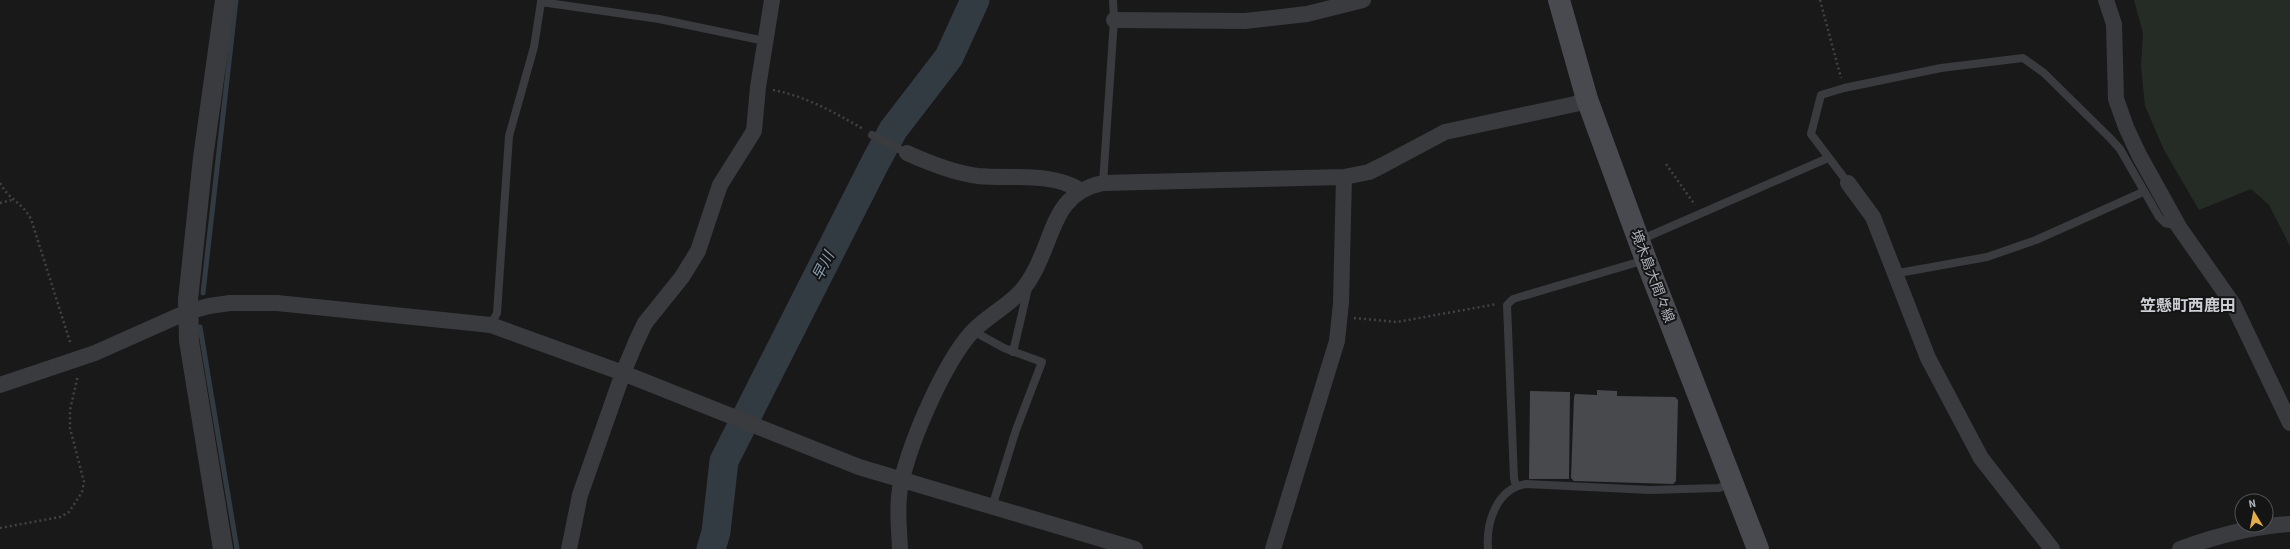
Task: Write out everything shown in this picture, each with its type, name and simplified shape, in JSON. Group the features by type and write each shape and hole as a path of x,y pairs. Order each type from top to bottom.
{"main road":[{"name":"境木島大間々線","path":"1559,0 1587,99 1642,250 1758,549"}],"street":[{"path":"223,549 189,341 187,312 203,158 225,0"},
{"path":"569,549 580,495 623,373 645,323 682,277 698,250 720,186 754,131 758,87 772,0"},
{"path":"1114,20 1245,21 1307,14 1363,0"},
{"path":"2106,0 2114,24 2116,99 2138,155 2179,226 2233,304 2290,423"},
{"path":"900,549 899,521 901,480 926,410 962,344 973,331 1017,295 1030,280 1064,205 1080,190 1103,183 1344,177 1369,172 1445,132 1575,104 1587,99"},
{"path":"907,153 928,162 976,176 1048,179 1064,182 1080,190"},
{"path":"1273,549 1337,341 1340,318 1344,177"},
{"path":"1848,183 1873,217 1893,274 1928,358 1981,458 2052,549"},
{"path":"0,385 76,361 187,312 209,306 230,303 277,303 491,325 623,373 735,419 859,467 1135,549"},
{"path":"2180,549 2233,532 2262,526 2290,524"}],"lane":[{"path":"1103,183 1114,20 1113,0"},
{"path":"491,325 496,313 509,136 534,47 541,1 659,18 765,41"},
{"path":"1848,183 1811,134 1812,124 1822,95 1844,88 1941,68 2023,58 2044,73 2110,138 2120,149 2143,192 2165,223 2179,226"},
{"path":"872,135 907,153"},
{"path":"1516,486 1514,478 1507,305 1513,298 1642,250 1701,213 1828,158"},
{"path":"1893,274 1987,258 2043,237 2143,192"},
{"path":"1013,352 1030,280"},
{"path":"973,331 1013,352 1042,362 1016,430 992,506"},
{"path":"1488,549 1489,525 1492,513 1499,501 1516,486 1526,484 1650,490 1719,488 1732,483"}],"path":[{"path":"1820,0 1844,88"},
{"path":"758,87 794,95 830,109 872,135"},
{"path":"1666,164 1701,213"},
{"path":"0,183 13,200 22,205 31,219 76,361 78,377 70,410 70,428 84,482 82,492 69,512 60,517 0,528"},
{"path":"0,203 13,200"},
{"path":"1340,318 1397,322 1495,304 1507,305"}],"shaded area":[{"path":"2134,0 2290,0 2290,246 2269,205 2251,189 2199,210 2164,150 2145,106 2141,66 2143,33"}],"building":[{"path":"1597,390 1617,391 1617,396 1675,397 1678,400 1676,481 1673,484 1574,481 1571,478 1574,397 1575,394 1597,395"},
{"path":"1530,391 1570,392 1569,479 1529,479"}],"waterway":[{"path":"203,293 236,0"},
{"name":"早川","path":"711,549 716,532 724,461 876,161 893,130 949,57 975,0"},
{"path":"200,327 237,549"}],"district":[{"name":"笠懸町西鹿田","path":"2188,305"}]}
